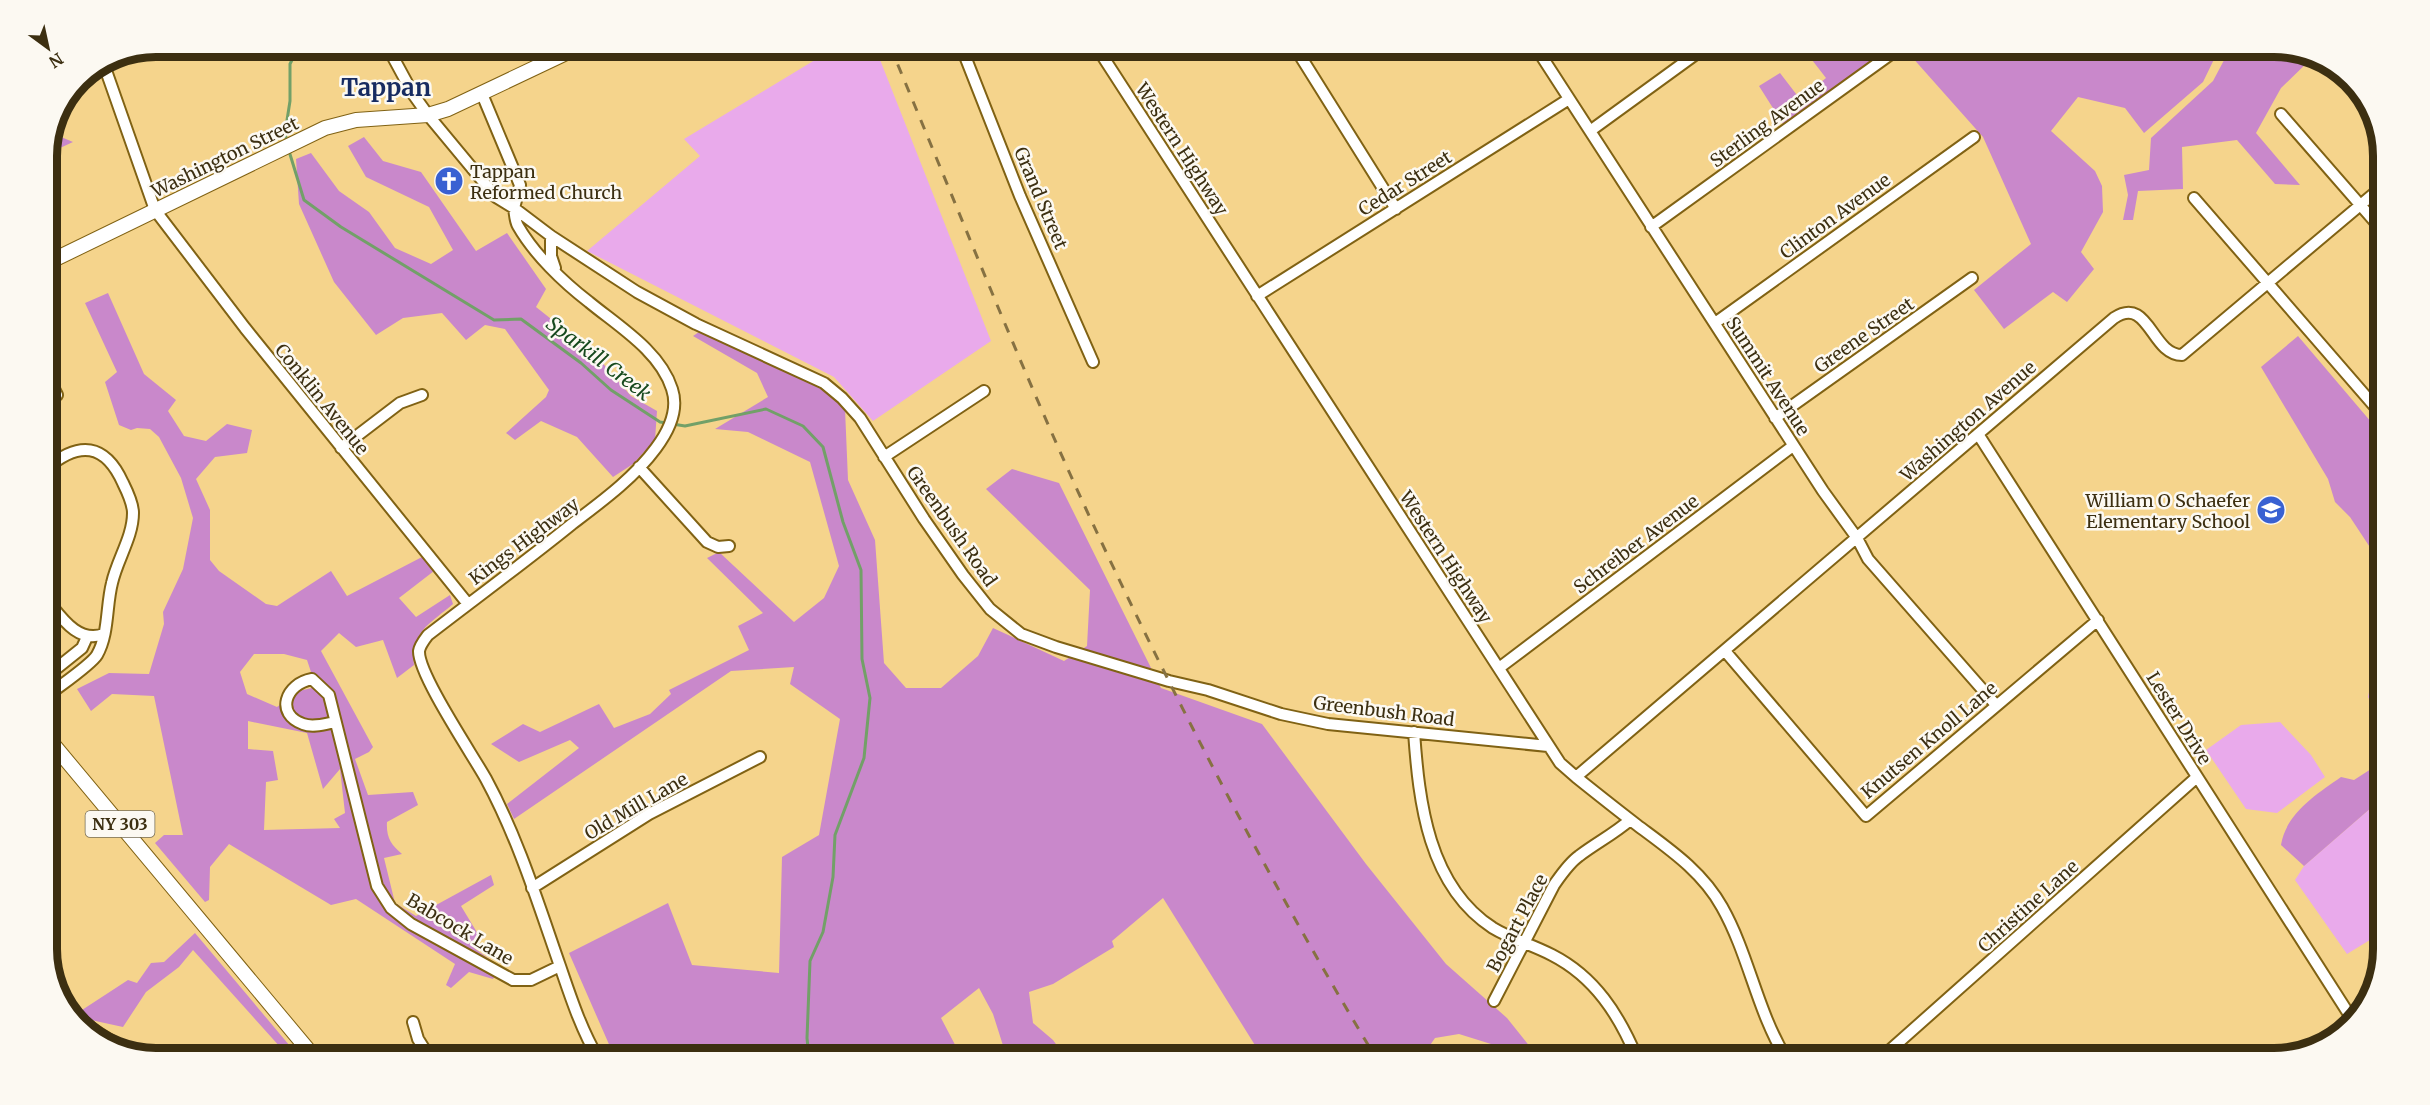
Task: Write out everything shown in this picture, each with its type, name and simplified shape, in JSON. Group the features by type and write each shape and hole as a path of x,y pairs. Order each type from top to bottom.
{"main road":[{"name":"Washington Street","path":"57,258 325,128 356,120 428,115 448,109 559,57"},
{"name":"NY 303","path":"57,749 306,1048"}],"street":[{"name":"Kings Highway","path":"393,57 412,94 496,196 514,208 517,224 558,275 654,357 666,374 673,391 674,410 670,424 657,448 639,467 601,502 428,635 419,649 421,666 491,788 532,888 573,1006 593,1048"},
{"name":"Grand Street","path":"965,57 1020,196 1093,362"},
{"name":"Western Highway","path":"1103,57 1560,763 1680,857 1706,882 1722,907 1760,1005 1781,1048"},
{"path":"1301,57 1396,209"},
{"name":"Summit Avenue","path":"1542,57 1793,446 1857,538 1868,559 1996,705"},
{"path":"1590,131 1692,57"},
{"name":"Sterling Avenue","path":"1652,227 1887,57"},
{"name":"Conklin Avenue","path":"106,71 155,210 341,448 468,604"},
{"path":"482,93 520,185 514,208"},
{"name":"Cedar Street","path":"1257,296 1569,99"},
{"path":"2281,114 2373,219"},
{"name":"Clinton Avenue","path":"1715,323 1974,137"},
{"name":"Washington Avenue","path":"1576,777 2123,312 2133,312 2142,319 2166,349 2174,355 2182,355 2373,195"},
{"path":"2194,198 2373,405"},
{"name":"Greenbush Road","path":"514,208 551,236 638,292 696,324 824,383 842,398 860,418 963,575 990,609 1021,634 1056,648 1208,690 1281,714 1328,724 1548,746"},
{"path":"551,236 551,256 558,275"},
{"name":"Greene Street","path":"1775,418 1972,278"},
{"path":"884,457 984,392"},
{"path":"341,448 400,403 422,395"},
{"name":"Lester Drive","path":"1978,434 2348,1014"},
{"name":"Schreiber Avenue","path":"1499,668 1793,446"},
{"path":"57,461 86,450 104,454 115,466 134,512 127,541 112,582 104,634 96,657 57,688"},
{"path":"639,467 707,542 718,547 729,546"},
{"path":"57,611 69,625 87,637 95,638 104,634"},
{"name":"Knutsen Knoll Lane","path":"1725,651 1866,816 2098,620"},
{"path":"57,668 82,648 87,637"},
{"name":"Babcock Lane","path":"335,722 317,726 303,724 293,717 286,704 290,690 299,681 312,679 329,695 377,886 392,908 411,924 513,980 531,980 560,966"},
{"path":"1414,732 1417,775 1424,816 1435,853 1449,883 1470,909 1494,928 1554,956 1583,976 1604,998 1624,1026 1633,1048"},
{"name":"Old Mill Lane","path":"532,888 649,814 760,757"},
{"name":"Christine Lane","path":"1893,1048 2197,777"},
{"name":"Bogart Place","path":"1494,1001 1554,885 1565,870 1578,856 1617,832 1630,819"},
{"path":"413,1022 423,1048"}],"shaded area":[{"path":"820,57 879,57 991,341 873,421 834,377 587,251 700,156 684,139"},
{"path":"1810,57 1879,57 1783,124 1759,86 1780,73 1800,99 1826,78"},
{"path":"1912,57 2215,57 2203,82 2144,133 2125,108 2078,97 2051,131 2095,171 2102,186 2103,212 2081,252 2094,269 2067,302 2053,292 2004,329 1974,290 2031,244 1983,137"},
{"path":"2226,57 2274,57 2307,63 2281,88 2256,133 2300,185 2275,184 2237,140 2182,147 2183,189 2138,191 2133,220 2123,220 2128,195 2124,175 2149,170 2151,138 2213,81"},
{"path":"59,136 73,142 57,149"},
{"path":"364,137 383,161 421,172 476,251 507,233 546,289 536,307 594,353 631,396 657,411 655,440 633,464 613,477 577,437 541,421 515,440 506,433 546,397 549,390 505,329 485,325 466,340 442,313 403,318 376,335 334,282 299,204 296,159 311,153 339,191 369,212 395,248 431,264 453,250 429,207 366,177 348,146"},
{"path":"108,293 144,374 176,400 168,411 184,436 206,441 227,424 252,430 247,453 215,457 196,479 210,510 210,560 219,571 266,604 277,606 331,571 347,596 422,557 434,571 399,598 416,617 450,595 453,604 424,629 415,644 414,665 397,678 383,640 356,647 339,633 321,651 373,747 369,752 355,759 368,795 413,792 418,805 387,822 390,840 402,854 384,858 395,903 416,916 491,875 494,885 461,906 481,939 474,948 500,967 493,979 469,972 451,988 446,985 455,964 356,899 331,905 229,844 210,867 209,900 205,902 155,843 164,835 183,835 154,696 112,694 91,711 77,689 109,673 149,674 164,624 163,612 183,569 193,518 181,478 159,437 150,429 131,430 119,425 105,382 117,372 85,303","holes":["254,654 284,654 307,660 316,687 299,691 277,707 247,694 240,672","248,721 307,733 323,789 340,769 345,813 334,819 340,828 264,830 266,782 278,780 273,751 248,749"]},
{"path":"702,330 819,386 845,409 848,480 875,540 884,663 906,688 941,688 978,656 993,628 1064,661 1087,646 1090,590 986,489 1012,469 1059,483 1161,688 1262,724 1366,864 1446,964 1507,1018 1531,1048 1495,1048 1491,1044 1459,1034 1435,1038 1428,1048 1257,1048 1163,898 1112,941 1114,947 1053,984 1029,992 1033,1023 1059,1048 1004,1048 993,1014 979,988 941,1018 957,1048 611,1048 569,953 668,903 692,965 779,973 782,857 819,835 840,719 790,684 794,667 731,671 514,819 507,804 579,748 570,740 519,762 491,744 523,724 540,732 599,704 614,728 650,714 671,694 669,690 749,650 738,626 763,613 707,558 719,552 794,622 824,598 839,566 810,462 748,432 715,429 768,397 757,373 693,336"},
{"path":"2298,336 2373,424 2373,552 2350,517 2335,502 2328,479 2261,367"},
{"path":"2373,674 2373,707 2368,697"},
{"path":"2280,722 2311,755 2325,777 2277,813 2246,809 2206,750 2241,725"},
{"path":"2373,766 2373,807 2304,866 2281,845 2289,823 2304,805 2341,777 2354,780"},
{"path":"2372,807 2373,938 2347,954 2295,880 2304,866"},
{"path":"195,933 292,1048 281,1048 193,950 179,967 146,992 123,1027 91,1020 82,1010 128,980 137,983 151,963 164,962"}],"waterway":[{"name":"Sparkill Creek","path":"287,142 285,133 290,101 290,64 294,57"},
{"name":"Sparkill Creek","path":"289,151 304,200 341,227 494,320 521,319 581,363 611,390 660,422 685,426 766,409 803,426 823,447 843,522 861,570 862,659 870,698 864,758 835,835 833,877 823,932 810,961 808,1048"}],"railway":[{"path":"895,57 1035,394 1119,579 1188,719 1260,856 1370,1048"}],"place":[{"name":"Tappan Reformed Church","path":"449,181"},
{"name":"William O Schaefer Elementary School","path":"2271,510"}],"district":[{"name":"Tappan","path":"386,87"}]}
